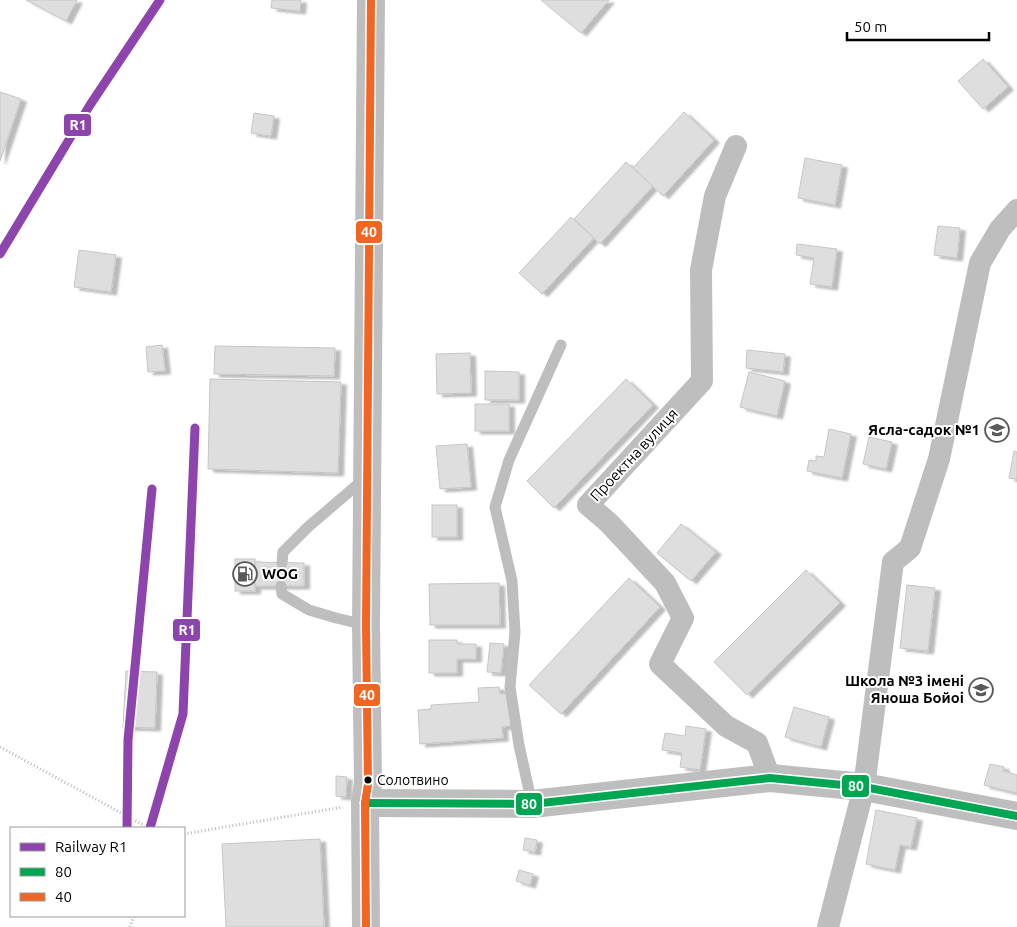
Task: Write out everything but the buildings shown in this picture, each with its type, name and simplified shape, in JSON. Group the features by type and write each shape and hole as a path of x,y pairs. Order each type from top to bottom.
{"main road":[{"path":"366,927 366,803 368,784 366,625 372,0"},
{"path":"366,803 532,804 770,778 864,787 1017,816"}],"street":[{"name":"Проектна вулиця","path":"736,146 715,196 701,270 702,381 588,505 609,523 664,582 684,618 660,664 726,726 757,743 770,778"},
{"path":"828,927 864,787 893,562 910,548 939,459 980,263 1000,229 1017,210"}],"lane":[{"path":"532,804 519,745 510,687 515,632 512,581 495,507 509,460 561,346"},
{"path":"282,562 283,552 367,476"},
{"path":"282,586 282,594 309,610 366,625"}],"path":[{"path":"0,747 147,827"},
{"path":"185,834 366,803"}],"rail line":[{"name":"R1","path":"0,254 90,105 160,0"},
{"name":"R1","path":"150,827 183,714 195,428"},
{"name":"R1","path":"127,827 128,740 152,489"}],"transit line":[{"name":"40","path":"366,927 365,803 368,784 366,625 371,0"},
{"name":"80","path":"365,803 532,804 770,778 864,787 1017,816"}],"place":[{"name":"Ясла-садок №1","path":"997,430"},
{"name":"WOG","path":"245,574"},
{"name":"Школа №3 імені Яноша Бойоі","path":"981,690"},
{"name":"Солотвино","path":"368,780"}]}
